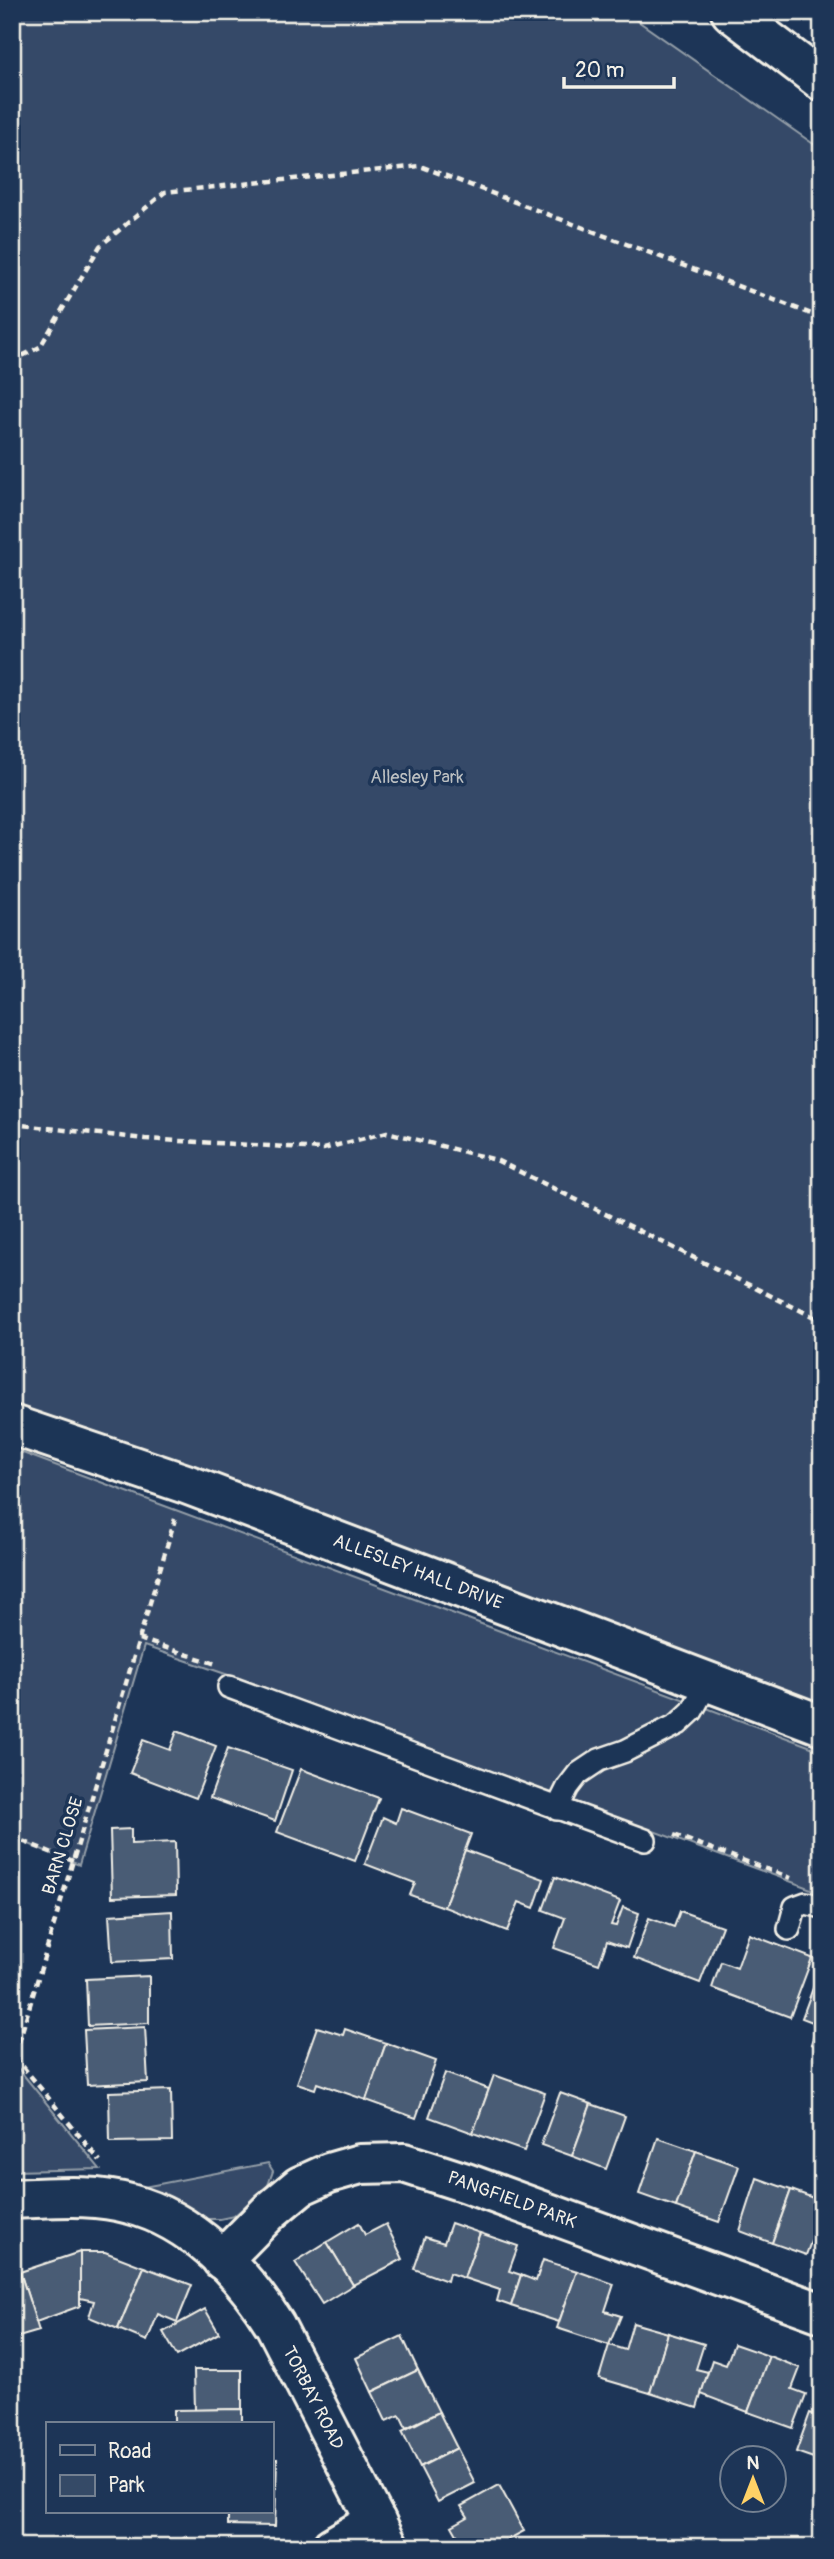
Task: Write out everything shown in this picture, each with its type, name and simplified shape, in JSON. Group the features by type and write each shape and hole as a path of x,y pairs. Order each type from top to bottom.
{"main road":[{"path":"731,12 822,81"},
{"name":"ALLESLEY HALL DRIVE","path":"12,1425 186,1484 822,1726"},
{"name":"PANGFIELD PARK","path":"222,2260 270,2211 300,2186 329,2173 360,2164 404,2163 466,2183 822,2313"},
{"name":"TORBAY ROAD","path":"12,2199 90,2197 119,2202 168,2218 195,2235 257,2295 382,2534"},
{"path":"332,2547 382,2534"}],"lane":[{"path":"557,1809 578,1774 599,1760 625,1751 678,1724 692,1711 708,1682"},
{"path":"229,1687 645,1840"},
{"path":"789,1928 795,1907 806,1903 822,1908"}],"path":[{"path":"12,361 40,347 100,246 165,192 420,166 822,318"},
{"path":"12,1124 145,1139 323,1149 387,1132 496,1160 822,1321"},
{"name":"BARN CLOSE","path":"12,2065 174,1523"},
{"path":"140,1637 229,1671 232,1680 229,1687"},
{"path":"645,1840 651,1827 796,1880"},
{"path":"12,1837 73,1861"},
{"path":"15,2057 111,2174 119,2202"}],"green space":[{"name":"Allesley Park","path":"12,12 625,12 822,150 822,1707 587,1619 268,1494 12,1404"},
{"path":"12,1449 822,1751 822,1893 144,1646 79,1865 12,1837"},
{"path":"17,2067 100,2169 12,2171 12,2083"},
{"path":"268,2163 273,2171 267,2188 234,2216 220,2219 204,2219 128,2190"}],"building":[{"path":"177,1731 216,1746 196,1798 130,1773 143,1740 170,1750"},
{"path":"228,1748 292,1770 275,1821 210,1798"},
{"path":"301,1769 379,1798 355,1861 277,1832"},
{"path":"401,1808 471,1834 444,1907 410,1895 415,1883 365,1864 383,1817 396,1823"},
{"path":"131,1829 131,1844 175,1842 176,1895 112,1897 110,1830"},
{"path":"465,1850 544,1879 534,1908 519,1902 507,1931 444,1907"},
{"path":"555,1877 620,1901 611,1925 616,1926 623,1907 639,1913 627,1948 607,1941 599,1964 554,1948 565,1918 543,1910"},
{"path":"172,1911 173,1959 112,1962 109,1915"},
{"path":"680,1911 722,1926 700,1983 634,1958 649,1918 674,1927"},
{"path":"749,1934 812,1958 790,2017 712,1988 721,1962 737,1968"},
{"path":"149,1976 149,2023 88,2026 86,1979"},
{"path":"816,1980 822,1982 822,2048 811,2044 818,2024 802,2018"},
{"path":"145,2027 148,2082 87,2085 84,2030"},
{"path":"317,2027 343,2035 345,2029 386,2043 366,2100 317,2083 315,2089 297,2083"},
{"path":"386,2043 436,2061 416,2118 366,2100"},
{"path":"445,2073 489,2089 473,2133 429,2117"},
{"path":"494,2075 545,2093 524,2151 473,2133"},
{"path":"171,2090 172,2141 110,2142 109,2092"},
{"path":"560,2093 591,2104 572,2156 541,2145"},
{"path":"591,2104 625,2116 606,2169 572,2156"},
{"path":"658,2138 696,2151 676,2207 639,2194"},
{"path":"696,2151 739,2166 719,2222 676,2207"},
{"path":"757,2178 791,2190 772,2243 740,2231"},
{"path":"791,2190 822,2201 822,2212 806,2255 772,2243"},
{"path":"359,2223 365,2235 386,2224 403,2259 353,2285 327,2242"},
{"path":"451,2223 480,2233 464,2278 449,2273 447,2281 414,2269 425,2237 444,2243"},
{"path":"480,2233 518,2246 509,2271 521,2275 511,2306 497,2301 500,2290 464,2278"},
{"path":"327,2242 353,2285 322,2304 295,2262"},
{"path":"80,2252 105,2252 144,2267 118,2329 89,2317 94,2301 80,2298"},
{"path":"80,2252 80,2306 36,2322 20,2272"},
{"path":"543,2260 577,2271 559,2322 511,2306 521,2275 536,2281"},
{"path":"144,2267 192,2285 177,2322 158,2314 147,2341 118,2329"},
{"path":"577,2271 614,2284 605,2311 621,2316 609,2345 557,2328"},
{"path":"20,2272 39,2331 12,2339 12,2274"},
{"path":"205,2309 219,2333 177,2356 163,2332"},
{"path":"633,2323 668,2333 650,2393 599,2378 609,2345 625,2350"},
{"path":"668,2333 704,2344 696,2369 708,2372 697,2408 650,2393"},
{"path":"402,2336 418,2370 372,2392 356,2358"},
{"path":"734,2344 769,2356 748,2412 701,2394 712,2360 726,2365"},
{"path":"769,2356 800,2368 792,2389 806,2394 793,2428 748,2412"},
{"path":"194,2370 242,2370 242,2409 195,2410"},
{"path":"418,2370 439,2412 406,2428 400,2415 386,2421 372,2392"},
{"path":"242,2409 242,2422 174,2422 174,2410"},
{"path":"822,2409 822,2461 796,2452 810,2413 819,2416"},
{"path":"439,2412 457,2448 420,2467 402,2431"},
{"path":"457,2448 475,2483 438,2502 420,2467"},
{"path":"273,2459 277,2459 276,2493 273,2493"},
{"path":"499,2485 524,2531 494,2547 464,2547 452,2526 468,2517 461,2506"},
{"path":"273,2493 276,2493 275,2526 228,2525 228,2514 273,2514"},
{"path":"187,2536 193,2547 170,2547"}]}
